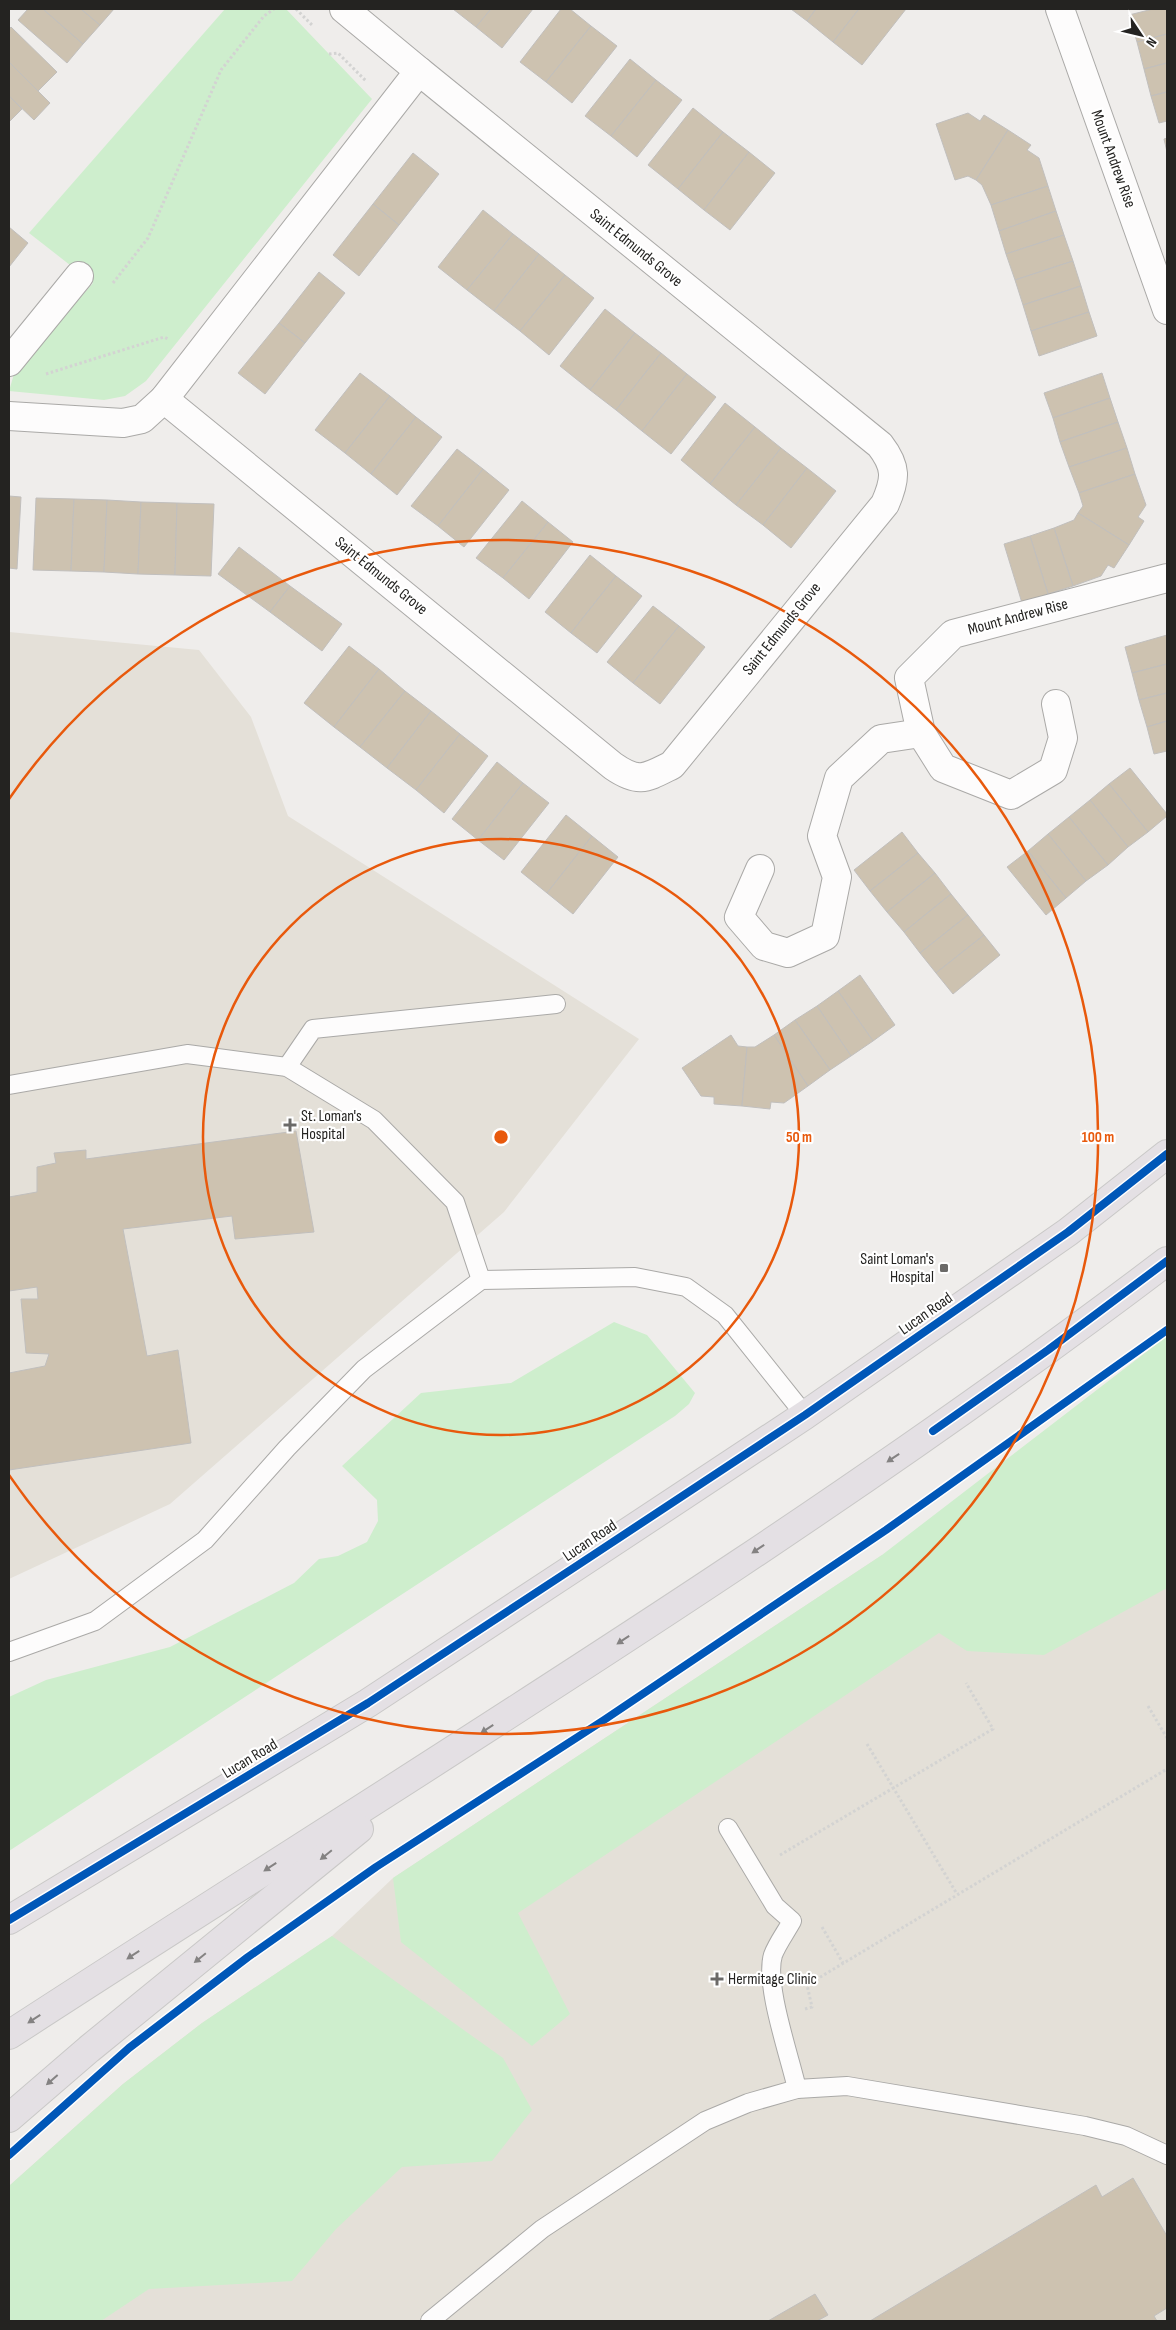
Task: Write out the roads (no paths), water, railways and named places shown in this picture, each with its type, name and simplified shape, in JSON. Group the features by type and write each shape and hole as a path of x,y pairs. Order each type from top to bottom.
{"highway":[{"name":"Lucan Road","path":"9,1920 368,1703 806,1414 1068,1232 1167,1154"},
{"path":"9,2035 459,1747 776,1538 1048,1350 1167,1261"},
{"path":"9,2118 89,2049 459,1747"}],"street":[{"name":"Saint Edmunds Grove","path":"164,399 613,766 629,777 648,777 672,765 885,504 892,489 894,473 890,458 880,445 344,9"},
{"name":"Mount Andrew Rise","path":"1060,9 1167,310"},
{"path":"9,416 123,423 142,419 164,399 419,71"},
{"path":"9,362 79,276"},
{"name":"Mount Andrew Rise","path":"1056,704 1063,738 1053,770 1011,795 943,768 920,733 910,678 953,634 1167,578"},
{"path":"760,869 739,917 764,946 788,952 825,936 837,877 822,836 839,778 881,739 920,733"}],"lane":[{"path":"287,1067 313,1029 556,1004"},
{"path":"9,1085 186,1054 287,1067 374,1120 455,1202 482,1280"},
{"path":"9,1652 95,1622 205,1540 287,1448 364,1369 482,1280 635,1278 686,1287 725,1315 806,1414"},
{"path":"728,1828 775,1906 792,1921 773,1955 772,1974 778,2014 797,2089"},
{"path":"430,2321 542,2228 705,2121 748,2103 797,2089 847,2086 1086,2126 1126,2136 1167,2155"}],"place":[{"name":"St. Loman's Hospital","path":"290,1125"},
{"name":"Saint Loman's Hospital","path":"944,1268"},
{"name":"Hermitage Clinic","path":"717,1979"}]}
